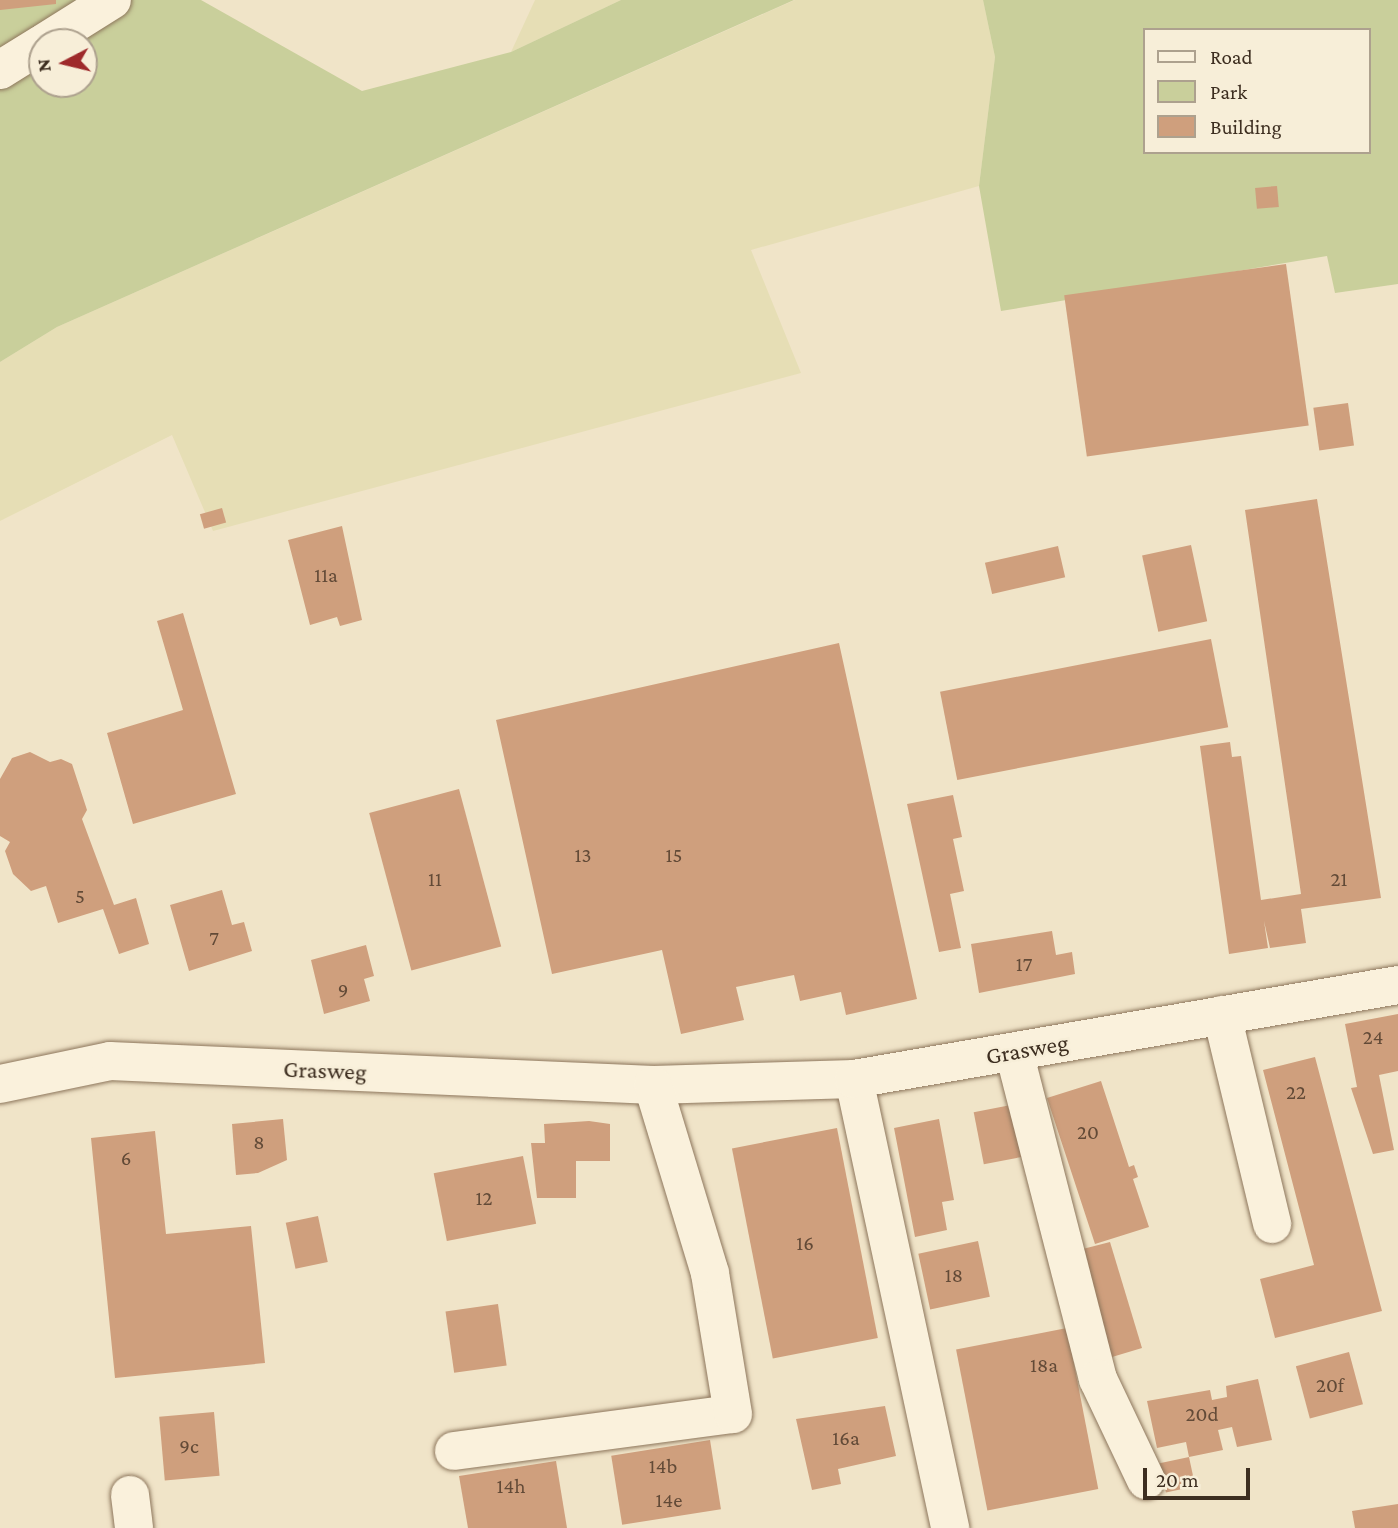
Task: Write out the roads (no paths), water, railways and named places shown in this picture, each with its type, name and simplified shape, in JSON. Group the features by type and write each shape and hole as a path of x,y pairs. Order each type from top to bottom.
{"street":[{"path":"67,28 112,0"},
{"path":"1,67 28,52"},
{"name":"Grasweg","path":"0,1084 110,1061 653,1085 854,1079 1398,985"},
{"path":"1222,1015 1272,1224"},
{"path":"1014,1052 1098,1379 1146,1480"},
{"path":"854,1079 950,1528"},
{"path":"454,1451 733,1413 710,1273 653,1085"}]}
